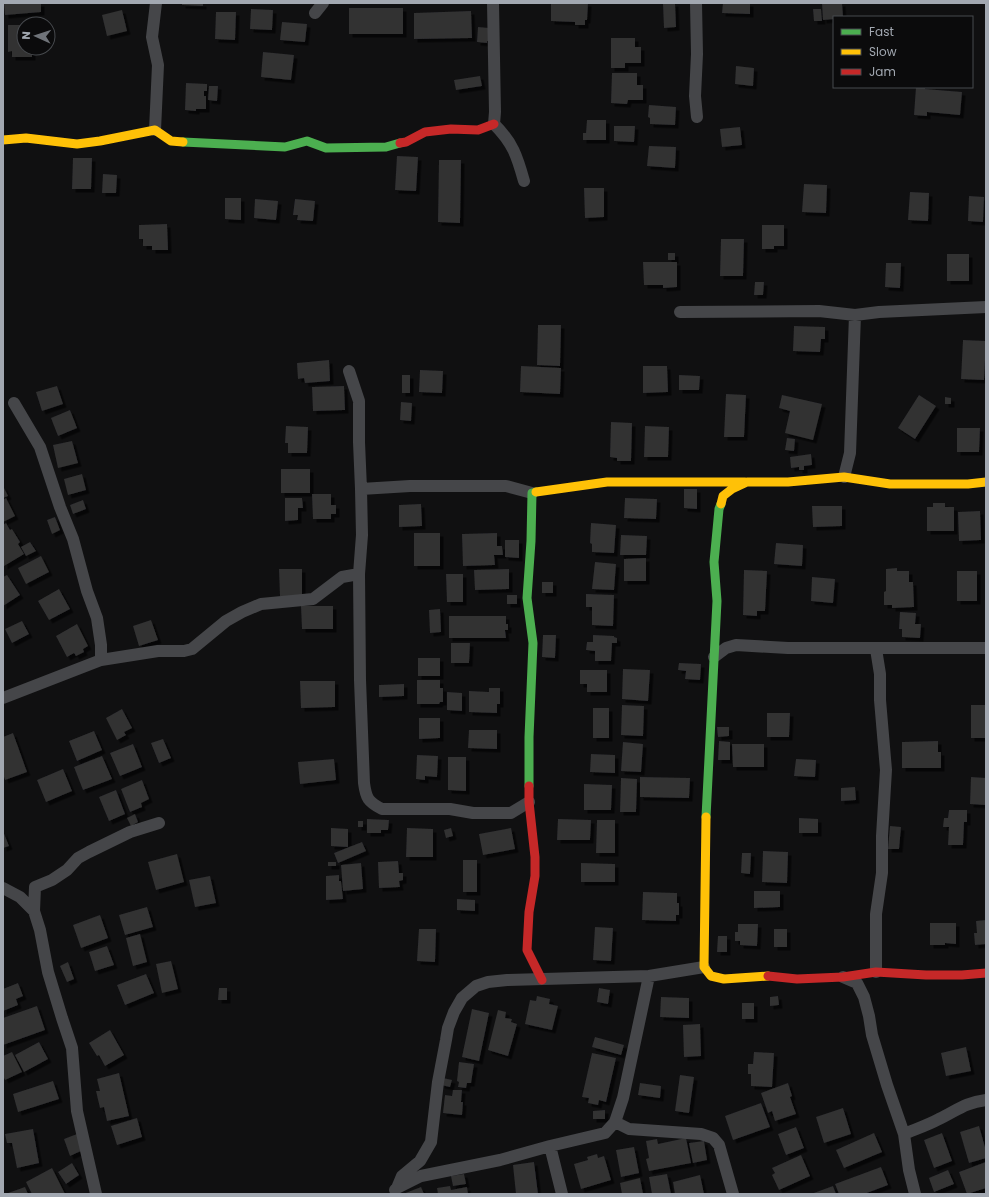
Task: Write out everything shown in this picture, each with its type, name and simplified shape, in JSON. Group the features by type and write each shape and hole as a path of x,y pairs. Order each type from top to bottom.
{"street":[{"path":"155,130 158,65 152,37 156,3"},
{"path":"315,13 323,3"},
{"path":"493,3 494,124 506,136 518,158 524,181"},
{"path":"696,3 697,54 695,96 697,117"},
{"path":"3,140 26,138 77,144 100,142 155,130 171,141 285,147 307,141 326,148 386,147 406,142 424,132 450,129 478,130 494,124"},
{"path":"680,312 819,311 855,315 879,312 986,307"},
{"path":"844,477 850,453 855,315"},
{"path":"349,371 359,400 362,535 359,574 360,680 362,752 367,798 372,804 382,809 450,809 473,813 511,813 529,802"},
{"path":"14,403 40,447 60,507 73,539 83,578 97,618 101,660"},
{"path":"361,489 410,486 506,486 532,493 563,488 588,487 607,482 788,482 844,477 890,484 968,484 986,482"},
{"path":"747,482 732,489 723,496 719,510 714,562 717,601 706,804 704,967 711,976 724,979 773,976 797,979 843,977 876,972 926,975 986,973"},
{"path":"532,493 531,541 527,598 533,643 529,737 529,802 535,856 535,876 529,912 527,950 542,980"},
{"path":"3,698 101,660 158,651 184,651 192,649 226,621 242,612 261,604 313,598 342,577 359,574"},
{"path":"714,657 726,648 736,645 788,648 986,648"},
{"path":"876,649 880,674 880,700 886,770 882,836 882,873 876,914 876,972"},
{"path":"96,1194 77,1111 72,1048 48,972 40,930 34,911 35,887 52,880 66,870 78,858 89,852 130,832 159,823"},
{"path":"3,888 20,897 34,911"},
{"path":"394,1191 402,1176 420,1160 431,1142 438,1082 448,1028 454,1012 462,998 476,986 488,982 507,980 649,976 704,967"},
{"path":"394,1191 421,1176 500,1160 605,1133 615,1122 623,1098 649,976"},
{"path":"843,977 857,983 864,997 872,1035 904,1134 909,1170 915,1194"},
{"path":"904,1134 931,1123 971,1102 986,1100"},
{"path":"615,1122 629,1129 701,1134 713,1138 719,1145 733,1194"},
{"path":"550,1146 562,1194"}],"building":[{"path":"4,3 41,3 41,12 5,15"},
{"path":"182,3 203,3 203,6 182,5"},
{"path":"551,3 588,3 587,20 585,20 585,25 575,25 575,22 551,21"},
{"path":"675,3 676,27 664,28 663,4"},
{"path":"723,3 750,3 750,14 722,13"},
{"path":"822,3 842,3 843,16 833,16 833,19 823,20"},
{"path":"349,8 403,8 403,34 349,34"},
{"path":"251,9 273,10 272,30 250,29"},
{"path":"813,9 821,9 822,21 814,21"},
{"path":"122,10 127,31 107,36 102,15"},
{"path":"471,11 472,38 414,39 414,13"},
{"path":"216,12 236,12 235,40 215,39"},
{"path":"282,22 307,24 305,42 280,40"},
{"path":"8,25 16,25 16,56 32,57 12,57 12,51 8,52"},
{"path":"478,27 489,28 487,43 477,42"},
{"path":"611,38 635,38 635,47 641,47 641,63 625,63 625,68 611,68"},
{"path":"263,52 294,55 291,80 261,77"},
{"path":"736,66 754,68 753,86 735,84"},
{"path":"612,73 637,73 637,85 643,85 643,100 628,100 627,104 611,103"},
{"path":"480,76 482,86 456,90 454,80"},
{"path":"186,83 207,84 207,91 204,91 204,96 206,96 206,109 196,109 196,111 185,110"},
{"path":"209,86 218,86 217,101 208,100"},
{"path":"916,88 962,92 960,115 927,112 927,116 914,115"},
{"path":"649,105 676,107 675,125 650,124 650,118 648,117"},
{"path":"587,120 606,120 606,140 583,140 583,133 586,133"},
{"path":"614,126 635,126 634,142 614,141"},
{"path":"740,127 742,145 722,147 720,129"},
{"path":"649,146 676,147 675,168 647,166"},
{"path":"397,156 418,157 416,191 395,190"},
{"path":"73,158 92,158 91,189 72,189"},
{"path":"439,160 461,160 460,223 438,222"},
{"path":"103,174 117,175 116,193 102,193"},
{"path":"804,184 827,185 826,213 802,212"},
{"path":"584,188 604,188 604,217 585,218"},
{"path":"910,192 929,193 928,221 908,220"},
{"path":"969,196 984,197 983,222 968,221"},
{"path":"225,198 241,198 241,220 225,219"},
{"path":"255,199 278,201 276,220 254,218"},
{"path":"295,199 315,201 313,221 297,220 298,215 293,215"},
{"path":"167,224 168,250 152,250 152,246 143,246 143,239 139,239 139,225"},
{"path":"762,225 784,225 784,246 774,246 774,249 762,249"},
{"path":"721,239 744,239 743,276 720,276"},
{"path":"668,253 675,253 675,260 668,260"},
{"path":"947,254 969,254 969,281 947,281"},
{"path":"643,262 677,262 677,287 663,288 663,285 644,285"},
{"path":"886,263 901,263 900,288 885,287"},
{"path":"755,282 764,282 763,295 754,295"},
{"path":"538,325 561,325 560,366 537,365"},
{"path":"794,326 825,327 825,339 821,339 820,352 793,351"},
{"path":"963,340 986,341 984,380 961,379"},
{"path":"329,360 330,381 305,383 304,378 298,379 297,363"},
{"path":"521,366 561,368 560,394 520,392"},
{"path":"643,366 667,366 668,392 643,393"},
{"path":"420,370 443,371 442,393 419,392"},
{"path":"402,375 410,375 410,393 402,393"},
{"path":"679,375 700,376 699,390 679,390"},
{"path":"57,386 63,404 42,411 36,392"},
{"path":"344,386 345,410 313,411 312,387"},
{"path":"726,394 746,395 744,437 724,437"},
{"path":"782,395 822,404 813,440 785,433 790,411 779,408"},
{"path":"919,395 936,406 915,439 898,428"},
{"path":"945,397 951,398 951,404 945,404"},
{"path":"401,402 412,403 411,421 400,420"},
{"path":"70,410 77,428 58,436 51,418"},
{"path":"611,422 632,423 631,461 617,461 617,458 610,457"},
{"path":"286,426 308,427 307,453 288,453 288,443 285,443"},
{"path":"645,426 669,427 668,457 644,457"},
{"path":"957,428 980,428 979,452 957,452"},
{"path":"787,438 795,439 794,451 785,450"},
{"path":"72,441 78,463 58,468 53,445"},
{"path":"811,454 812,465 804,466 804,470 799,470 799,467 791,468 790,457"},
{"path":"281,469 310,469 310,493 281,493"},
{"path":"82,474 86,490 68,495 64,479"},
{"path":"3,486 8,496 3,498"},
{"path":"684,489 697,489 697,509 684,508"},
{"path":"312,494 331,494 331,505 336,505 336,514 331,514 331,519 313,519"},
{"path":"6,498 15,516 3,522 3,500"},
{"path":"285,498 302,498 303,508 298,508 298,520 285,521"},
{"path":"625,498 657,499 656,519 624,518"},
{"path":"83,500 86,509 73,514 70,505"},
{"path":"933,503 945,503 945,507 954,507 954,531 927,531 927,507 933,507"},
{"path":"421,504 422,526 399,527 399,505"},
{"path":"812,506 842,506 842,526 813,527"},
{"path":"980,511 981,540 959,541 958,512"},
{"path":"55,517 60,530 52,534 47,520"},
{"path":"6,523 10,530 12,529 20,542 18,544 24,554 4,566 3,525"},
{"path":"591,523 616,525 614,553 592,552 592,544 590,543"},
{"path":"414,533 440,533 440,566 414,566"},
{"path":"497,533 497,546 502,546 503,555 494,555 495,565 463,566 462,534"},
{"path":"621,535 647,536 646,555 620,555"},
{"path":"505,540 519,540 519,558 505,557"},
{"path":"30,542 36,551 26,556 21,547"},
{"path":"776,543 803,545 802,566 774,564"},
{"path":"41,556 49,572 26,584 18,568"},
{"path":"646,558 646,581 624,581 624,559"},
{"path":"595,562 616,564 614,590 592,589"},
{"path":"897,568 897,571 909,571 909,582 913,582 914,607 892,608 892,605 884,605 884,592 886,591 886,569"},
{"path":"279,569 302,569 302,596 280,596"},
{"path":"509,569 509,589 475,590 474,570"},
{"path":"744,570 767,571 765,611 757,611 757,616 743,615"},
{"path":"957,571 977,571 977,601 957,601"},
{"path":"446,574 463,574 463,602 447,602"},
{"path":"7,575 20,595 3,606 3,577"},
{"path":"812,577 835,579 833,603 811,601"},
{"path":"542,582 553,582 553,593 542,593"},
{"path":"59,589 70,609 49,620 38,601"},
{"path":"586,594 614,595 613,626 592,625 592,607 586,607"},
{"path":"507,595 517,595 517,604 507,604"},
{"path":"301,606 333,606 333,629 302,629"},
{"path":"440,609 441,632 430,633 429,610"},
{"path":"900,612 916,613 915,624 921,624 920,638 902,637 902,629 899,629"},
{"path":"449,616 506,616 508,630 505,630 506,638 449,638"},
{"path":"151,620 158,640 139,646 133,626"},
{"path":"22,621 29,634 12,643 5,629"},
{"path":"77,624 88,646 83,649 84,652 76,656 74,653 67,657 56,636"},
{"path":"543,635 556,635 555,658 542,657"},
{"path":"593,635 614,636 617,638 617,643 612,643 611,661 595,661 595,651 586,650 587,642 593,642"},
{"path":"451,643 470,643 469,663 451,663"},
{"path":"418,658 440,658 440,676 418,676"},
{"path":"679,663 701,664 700,680 685,679 686,671 678,670"},
{"path":"623,669 650,670 648,701 622,699"},
{"path":"580,670 607,670 607,692 587,692 587,684 580,684"},
{"path":"417,680 440,680 440,688 443,688 443,702 440,702 439,704 417,704"},
{"path":"300,681 335,681 335,707 301,708"},
{"path":"404,684 404,696 379,697 379,685"},
{"path":"489,688 500,688 500,704 497,704 497,713 469,712 469,691 489,692"},
{"path":"447,692 462,693 462,711 447,710"},
{"path":"622,705 644,706 643,736 621,735"},
{"path":"971,705 986,705 986,738 971,738"},
{"path":"593,708 609,708 609,738 593,738"},
{"path":"122,709 132,728 124,732 126,735 117,740 106,718"},
{"path":"767,713 790,713 789,737 767,737"},
{"path":"419,718 440,718 440,738 419,739"},
{"path":"717,727 729,727 729,736 718,737"},
{"path":"469,730 497,730 497,749 468,748"},
{"path":"94,731 102,750 77,761 69,741"},
{"path":"13,733 27,772 5,780 3,774 3,737"},
{"path":"163,739 171,758 159,763 151,743"},
{"path":"719,741 730,742 730,760 718,760"},
{"path":"938,741 938,752 941,752 941,768 902,768 902,742"},
{"path":"623,742 643,744 641,772 621,771"},
{"path":"133,744 142,767 120,776 110,753"},
{"path":"732,744 764,744 764,767 733,767"},
{"path":"591,754 615,755 615,773 590,772"},
{"path":"417,755 438,756 437,777 425,776 425,780 416,779"},
{"path":"102,756 112,779 83,790 74,767"},
{"path":"448,757 466,757 466,791 448,790"},
{"path":"334,759 336,780 300,784 298,762"},
{"path":"796,759 816,760 815,777 794,776"},
{"path":"63,769 72,791 46,802 37,780"},
{"path":"640,777 690,778 689,798 640,797"},
{"path":"971,777 986,778 986,805 970,804"},
{"path":"621,778 637,779 636,812 620,812"},
{"path":"142,780 149,799 141,803 142,807 130,812 121,789"},
{"path":"584,784 612,785 611,810 584,810"},
{"path":"855,787 856,800 841,801 841,788"},
{"path":"116,790 125,814 109,821 99,797"},
{"path":"949,810 967,810 967,822 964,822 963,845 948,845 949,827 943,827 944,818 948,818"},
{"path":"135,814 138,822 131,826 127,818"},
{"path":"799,818 818,819 818,833 799,833"},
{"path":"367,819 389,820 388,830 381,830 381,833 367,833"},
{"path":"558,819 591,820 590,840 557,840"},
{"path":"597,820 615,820 615,853 596,853"},
{"path":"358,821 363,821 363,827 358,827"},
{"path":"890,826 901,827 899,849 888,849"},
{"path":"331,828 348,829 348,847 331,846"},
{"path":"407,828 433,829 433,857 406,857"},
{"path":"451,828 453,836 446,838 444,830"},
{"path":"511,828 515,849 483,855 479,834"},
{"path":"3,831 9,846 3,848"},
{"path":"362,842 366,851 338,863 334,853"},
{"path":"763,851 788,852 787,883 762,882"},
{"path":"742,853 751,853 750,874 741,873"},
{"path":"177,854 184,882 156,890 148,862"},
{"path":"463,860 477,860 477,892 463,892"},
{"path":"398,861 399,873 403,873 403,880 399,881 400,887 379,888 378,862"},
{"path":"328,862 336,862 336,866 328,866"},
{"path":"361,863 363,889 343,891 341,865"},
{"path":"581,863 615,864 615,882 581,882"},
{"path":"339,875 343,899 326,900 326,876"},
{"path":"210,876 216,903 195,907 189,880"},
{"path":"754,891 780,891 780,907 754,908"},
{"path":"643,892 677,893 679,915 676,915 676,921 642,920"},
{"path":"457,899 475,900 475,911 457,910"},
{"path":"147,907 153,927 125,935 119,915"},
{"path":"100,915 108,938 81,948 73,925"},
{"path":"986,920 986,944 975,945 974,933 977,933 976,921"},
{"path":"930,923 956,923 956,944 945,943 945,945 930,945"},
{"path":"738,924 758,924 757,946 740,945 740,941 735,941 735,932 738,932"},
{"path":"595,927 613,928 611,961 593,960"},
{"path":"419,929 436,929 435,962 417,961"},
{"path":"774,929 787,929 787,947 774,947"},
{"path":"140,934 147,962 133,966 126,938"},
{"path":"718,936 727,936 727,952 717,952"},
{"path":"107,946 114,965 95,971 89,952"},
{"path":"171,961 178,989 162,993 156,964"},
{"path":"68,962 74,979 67,982 60,966"},
{"path":"146,974 154,993 125,1005 117,985"},
{"path":"18,983 23,996 16,999 18,1005 3,1011 3,989"},
{"path":"219,988 227,988 227,1000 218,1000"},
{"path":"599,988 610,990 608,1004 597,1002"},
{"path":"537,996 550,999 549,1004 558,1006 552,1030 525,1024 530,1000 536,1001"},
{"path":"778,996 779,1005 770,1006 770,997"},
{"path":"661,997 689,998 689,1018 660,1017"},
{"path":"742,1003 754,1003 754,1019 742,1019"},
{"path":"37,1006 45,1030 3,1045 3,1018"},
{"path":"472,1009 489,1013 479,1061 462,1057"},
{"path":"498,1010 506,1012 505,1018 512,1019 511,1022 517,1024 508,1056 488,1050"},
{"path":"700,1024 701,1056 684,1057 683,1025"},
{"path":"110,1030 124,1055 105,1066 99,1055 97,1056 89,1043"},
{"path":"595,1037 624,1045 621,1055 592,1047"},
{"path":"39,1042 48,1059 24,1072 15,1055"},
{"path":"966,1047 971,1071 946,1076 941,1053"},
{"path":"12,1052 22,1072 5,1080 3,1076 3,1056"},
{"path":"754,1052 774,1053 772,1087 751,1086 751,1074 748,1074 748,1064 753,1064"},
{"path":"592,1053 616,1058 606,1102 599,1100 598,1105 588,1103 589,1098 582,1097"},
{"path":"459,1062 474,1064 471,1083 467,1083 466,1088 458,1087 459,1082 457,1081"},
{"path":"119,1073 129,1116 107,1121 104,1107 100,1108 96,1091 100,1091 97,1079"},
{"path":"680,1075 694,1077 689,1113 675,1111"},
{"path":"443,1078 452,1080 450,1087 441,1085"},
{"path":"53,1081 59,1099 18,1112 13,1094"},
{"path":"640,1083 661,1086 660,1098 638,1095"},
{"path":"788,1083 792,1096 790,1097 796,1114 775,1121 772,1111 768,1113 761,1093"},
{"path":"453,1090 462,1090 462,1115 443,1113 445,1095 452,1096"},
{"path":"761,1103 770,1127 733,1140 725,1116"},
{"path":"843,1108 851,1134 824,1143 816,1117"},
{"path":"605,1110 605,1119 593,1119 593,1111"},
{"path":"137,1118 142,1137 117,1145 111,1126"},
{"path":"979,1126 986,1151 986,1158 969,1163 960,1132"},
{"path":"796,1127 804,1148 786,1155 778,1134"},
{"path":"33,1129 39,1163 17,1168 12,1143 7,1143 5,1134"},
{"path":"874,1133 882,1152 844,1168 836,1150"},
{"path":"942,1133 952,1161 934,1168 924,1140"},
{"path":"77,1134 83,1150 70,1156 64,1139"},
{"path":"686,1138 691,1163 649,1171 646,1159 649,1158 646,1141 657,1139 658,1144"},
{"path":"704,1141 707,1160 693,1163 689,1143"},
{"path":"634,1147 639,1173 621,1177 616,1150"},
{"path":"597,1154 598,1158 604,1156 611,1180 581,1189 574,1164 588,1160 587,1157"},
{"path":"801,1155 810,1176 779,1190 772,1175 775,1173 772,1168"},
{"path":"534,1162 538,1194 516,1194 513,1165"},
{"path":"986,1162 986,1188 967,1194 959,1172"},
{"path":"72,1163 79,1175 66,1184 58,1172"},
{"path":"881,1167 888,1185 864,1194 839,1194 835,1184"},
{"path":"52,1168 65,1194 32,1194 26,1182"},
{"path":"948,1170 954,1184 934,1192 929,1178"},
{"path":"464,1174 466,1184 453,1186 451,1176"},
{"path":"667,1174 671,1194 652,1194 649,1177"},
{"path":"700,1175 704,1194 675,1194 673,1182"},
{"path":"640,1178 643,1194 622,1194 620,1183"},
{"path":"450,1186 451,1190 467,1187 468,1194 438,1194 437,1188"},
{"path":"833,1186 836,1194 811,1194"},
{"path":"25,1187 28,1194 8,1194 8,1193"},
{"path":"421,1187 424,1194 403,1194"}],"traffic: fast":[{"path":"183,142 285,147 307,141 326,148 386,147 400,143"},
{"path":"529,786 529,737 533,643 527,598 531,541 532,493 536,492"},
{"path":"706,817 717,601 714,562 719,509 721,504"}],"traffic: slow":[{"path":"3,140 26,138 77,144 155,130 171,141 183,142"},
{"path":"721,504 723,496 732,489 747,482 788,482 844,477 890,484 968,484 986,482"},
{"path":"536,492 607,482 745,482"},
{"path":"706,817 704,967 711,976 724,979 768,976"}],"traffic: jam":[{"path":"400,143 406,142 425,132 451,129 478,130 494,124"},
{"path":"529,786 529,802 535,857 535,876 529,912 527,950 542,980"},
{"path":"768,976 797,979 843,977 876,972 926,975 986,973"}]}
